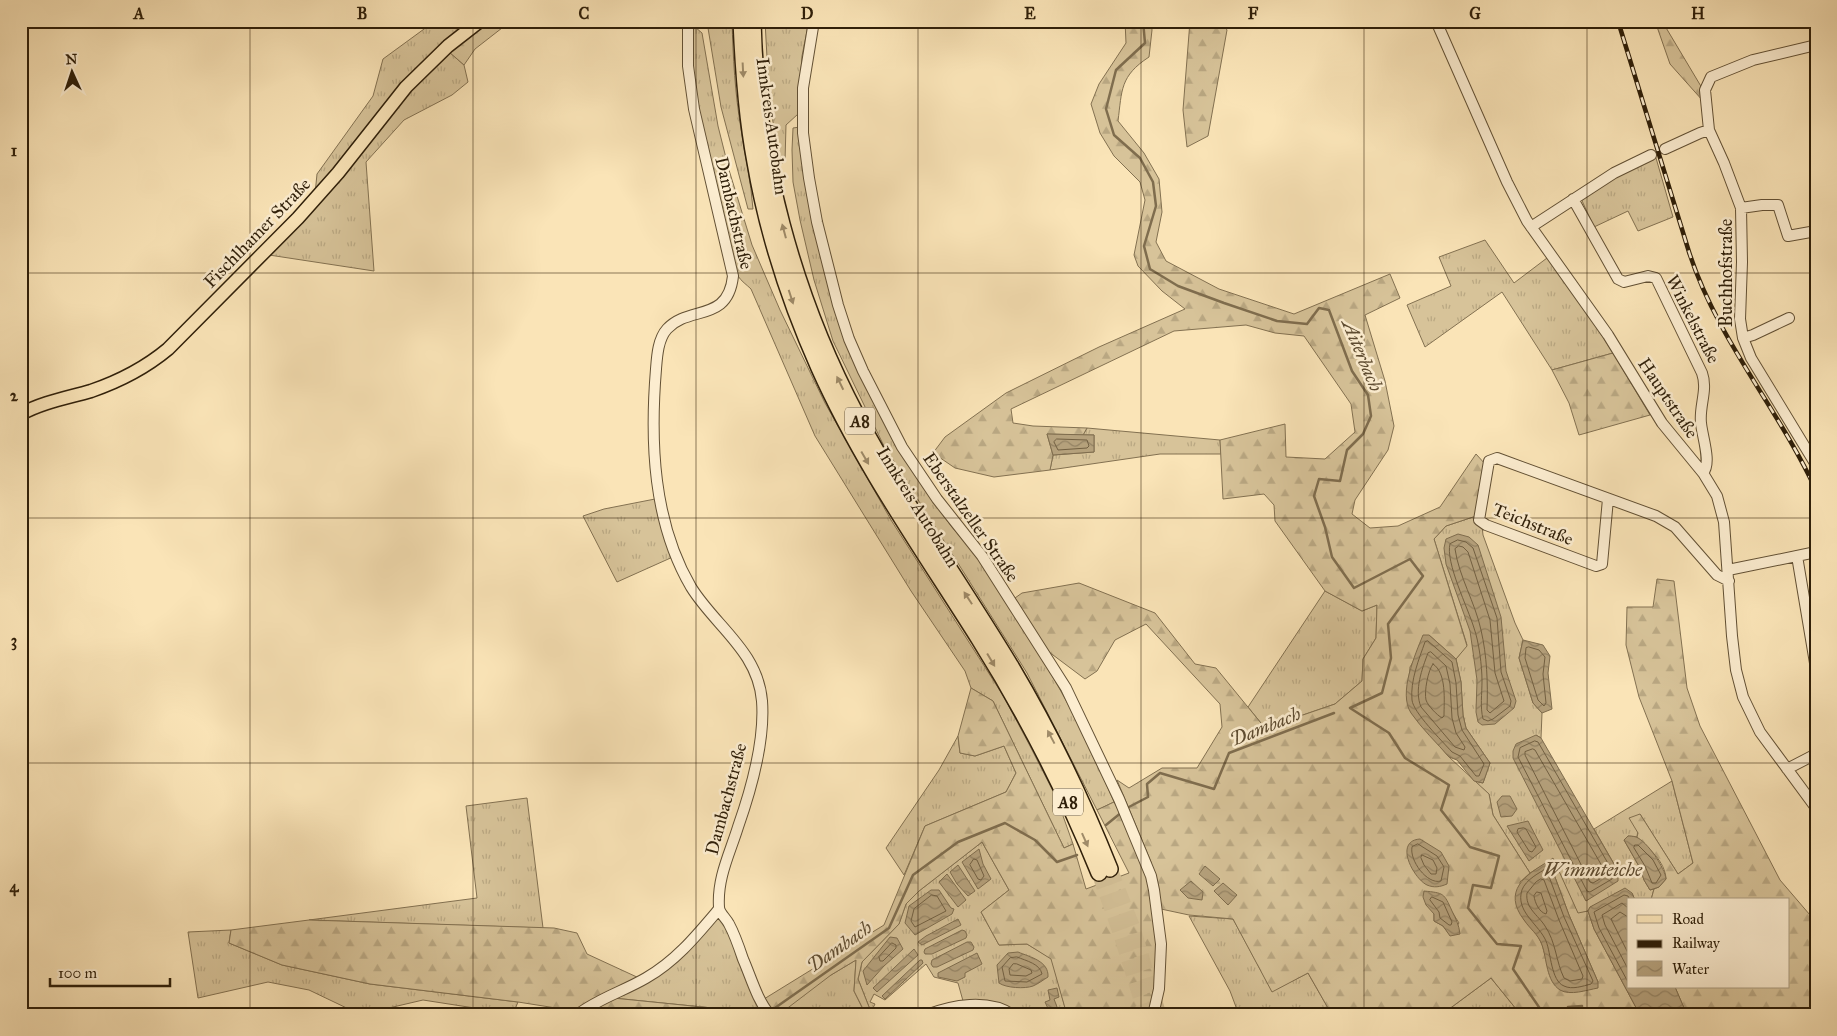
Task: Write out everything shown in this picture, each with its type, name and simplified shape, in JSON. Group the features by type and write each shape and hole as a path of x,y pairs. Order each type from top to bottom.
{"highway":[{"name":"Innkreis Autobahn","path":"741,21 744,77 755,163 773,240 795,309 819,368 865,457 1022,710 1105,871 1083,804 1036,711 987,628 879,456 853,408 823,345 791,256 770,171 758,95 753,21"}],"main road":[{"name":"Fischlhamer Straße","path":"21,414 42,405 110,384 129,376 154,361 279,238 317,197 406,87 448,46 480,21"}],"street":[{"name":"Dambachstraße","path":"688,21 688,66 694,109 733,276 730,291 722,303 706,312 674,324 667,329 661,342 656,372 654,434 658,487 664,522 686,576 700,600 736,641 751,662 761,691 762,709 752,777 741,818 721,877 719,909"},
{"name":"Eberstalzeller Straße","path":"814,21 803,88 803,133 819,230 838,305 849,339 863,371 902,447 937,499 982,556 1066,688 1131,825 1151,876 1156,899 1161,944 1159,989 1153,1015"},
{"name":"Hauptstraße","path":"1436,21 1507,182 1531,227 1608,335 1662,423 1703,473 1717,496 1724,522 1736,670 1743,697 1760,732 1816,808"},
{"name":"Buchhofstraße","path":"1816,45 1753,60 1711,76 1704,90 1709,130 1741,208 1740,319 1743,338 1751,358 1816,466"},
{"path":"1665,150 1700,132 1709,130"},
{"path":"1531,227 1622,168 1651,155"},
{"name":"Winkelstraße","path":"1573,199 1618,279 1628,282 1648,276 1656,278 1682,330 1704,379 1700,418 1707,464 1703,473"},
{"name":"Buchhofstraße","path":"1741,208 1778,205 1788,236 1816,231"},
{"name":"Buchhofstraße","path":"1743,338 1789,318"},
{"name":"Teichstraße","path":"1608,499 1602,564 1596,566 1486,525 1479,520 1489,461 1497,458 1656,516 1675,527 1717,575 1729,581"},
{"path":"1728,570 1816,552"},
{"path":"1797,556 1816,669"},
{"path":"1787,769 1816,754"},
{"path":"577,1015 647,978 670,962 689,944 719,909 729,924 758,994 770,1015"},
{"path":"926,1015 946,1007 967,1004 988,1006 1013,1015"}],"green space":[{"path":"435,21 473,21 315,194 317,174 373,96 383,59"},
{"path":"486,21 511,21 475,49 464,65 448,51"},
{"path":"700,21 732,21 737,102 753,209 748,209 721,107 708,28"},
{"path":"765,21 809,21 802,56 798,114 786,125 785,162 779,164 769,94"},
{"path":"1125,21 1151,21 1149,57 1132,71 1124,84 1118,121 1144,153 1159,179 1162,212 1156,242 1166,261 1219,289 1294,314 1390,274 1400,298 1365,315 1385,381 1394,426 1388,450 1355,500 1352,514 1370,528 1398,526 1440,507 1476,454 1486,465 1476,516 1446,526 1434,539 1467,646 1456,659 1429,635 1410,667 1407,700 1411,712 1449,757 1489,794 1493,815 1530,873 1520,882 1524,920 1536,932 1545,955 1598,982 1569,915 1549,861 1553,858 1578,913 1588,911 1594,929 1640,1015 1521,1015 1491,978 1441,1015 1332,1015 1308,973 1272,992 1233,919 1189,915 1161,909 1151,862 1117,780 1129,788 1162,768 1197,768 1222,727 1220,704 1146,624 1115,640 1097,671 1085,679 1045,649 1015,598 1022,593 1079,583 1155,613 1195,664 1216,668 1265,728 1335,704 1362,681 1363,659 1376,638 1377,605 1362,611 1325,591 1275,521 1274,505 1264,494 1223,499 1220,440 1285,424 1286,457 1325,459 1355,432 1351,404 1304,336 1275,333 1246,325 1174,331 1011,409 1013,423 1033,426 1087,428 1083,435 1047,434 1053,455 1050,470 994,477 955,468 933,453 945,437 1006,393 1099,347 1185,309 1162,291 1138,266 1134,255 1145,200 1140,182 1114,156 1100,133 1091,104 1099,84 1126,43","holes":["1452,912 1459,923 1450,935 1443,926 1434,921 1434,914"]},
{"path":"1190,21 1221,21 1227,30 1208,136 1187,147 1183,110"},
{"path":"1655,21 1662,21 1702,88 1703,101 1670,64"},
{"path":"695,27 702,33 718,126 729,170 752,245 780,310 825,403 891,520 1004,697 1057,799 1073,844 1064,848 993,701 971,688 965,671 911,591 815,436 751,289 738,276 710,166 696,97 691,42"},
{"path":"448,51 464,65 468,82 452,95 404,120 366,162 374,271 269,255 313,210 391,111"},
{"path":"800,127 834,304 917,478 951,526 980,560 1053,677 1084,733 1114,802 1097,810 1027,673 883,444 833,341 814,280 793,182 793,128"},
{"path":"1654,151 1673,217 1638,231 1628,211 1594,227 1578,192 1633,158"},
{"path":"1485,240 1514,283 1547,258 1567,280 1613,353 1552,370 1502,292 1425,347 1407,305 1451,286 1439,257"},
{"path":"1613,353 1650,415 1579,435 1569,403 1552,370"},
{"path":"1087,428 1220,440 1221,454 1160,454 1050,470 1053,455 1094,452 1094,435 1083,435"},
{"path":"655,499 675,556 617,582 583,516 604,509"},
{"path":"1476,516 1482,526 1483,535 1523,640 1519,658 1533,703 1542,713 1541,738 1536,735 1554,836 1586,901 1618,871 1594,829 1672,781 1693,863 1678,874 1640,814 1637,837 1628,836 1624,840 1650,890 1654,889 1652,898 1634,898 1632,893 1590,907 1588,911 1578,914 1553,859 1530,873 1493,815 1489,794 1474,781 1483,783 1490,763 1466,728 1463,715 1461,682 1456,659 1467,645 1434,539 1446,526"},
{"path":"1657,579 1674,581 1687,688 1700,726 1780,880 1816,922 1816,1015 1687,1015 1675,988 1790,988 1790,898 1652,898 1654,889 1659,887 1666,879 1665,873 1660,861 1637,837 1638,833 1629,818 1640,814 1678,874 1693,863 1672,781 1639,697 1626,645 1627,607 1653,607"},
{"path":"1325,591 1362,611 1377,605 1376,638 1363,659 1362,681 1335,704 1265,728 1248,707"},
{"path":"971,688 993,701 1064,848 1073,844 1086,889 1129,873 1097,810 1114,802 1142,860 1155,913 1156,965 1148,1015 1067,1015 1051,959 1027,944 999,945 981,912 1009,890 982,842 919,891 906,904 899,924 862,962 858,979 871,1012 869,1015 866,1015 854,991 856,960 831,975 785,1010 772,1013 764,999 884,925 925,826 1006,792 1016,773 1004,746 975,756 960,753 958,736"},
{"path":"958,736 960,753 975,756 1004,746 1016,773 1006,792 925,826 904,875 886,848 939,770"},
{"path":"527,798 543,928 309,920 477,898 466,806"},
{"path":"982,842 1009,890 981,912 999,945 1027,944 1052,959 1067,1015 1005,1015 991,1011 965,1008 958,983 934,977 926,964 885,1000 874,994 870,1002 875,1004 871,1012 858,979 862,962 899,924 906,904 919,891"},
{"path":"723,908 764,999 831,975 856,960 854,991 866,1015 765,1015 762,1013 613,998 659,973"},
{"path":"1189,916 1233,919 1272,991 1308,973 1332,1015 1239,1015 1230,991"},
{"path":"309,920 554,928 577,933 587,954 639,978 575,1011 370,984 282,965 229,943 231,930"},
{"path":"231,930 229,943 282,965 370,984 518,1002 513,1014 423,1000 376,1011 355,1012 309,990 268,982 198,998 188,932"},
{"path":"1491,978 1521,1015 1441,1015"},
{"path":"613,998 762,1013 765,1015 622,1015 593,1007"}],"water":[{"path":"1047,434 1094,435 1094,452 1053,455"},
{"path":"1458,534 1469,537 1478,545 1501,617 1506,671 1516,701 1514,708 1495,724 1482,725 1478,722 1476,712 1477,680 1470,631 1446,564 1444,548 1446,539"},
{"path":"1423,635 1429,635 1456,659 1461,682 1463,715 1466,728 1490,763 1483,783 1474,781 1457,760 1449,757 1415,719 1407,705 1406,695 1409,674"},
{"path":"1523,640 1543,645 1550,656 1548,673 1552,709 1542,713 1533,703 1519,658"},
{"name":"Wimmteiche","path":"1536,735 1541,738 1618,871 1618,881 1586,901 1513,758 1516,744"},
{"path":"1502,796 1510,796 1517,809 1512,816 1501,817 1497,802"},
{"name":"Wimmteiche","path":"1528,821 1543,850 1529,861 1507,826"},
{"name":"Wimmteiche","path":"1628,836 1635,837 1645,844 1659,862 1666,879 1659,887 1650,890 1624,840"},
{"path":"1420,839 1441,852 1449,866 1447,884 1437,887 1427,885 1417,876 1412,868 1407,853 1408,846 1412,841"},
{"path":"979,849 983,864 991,879 978,889 962,862"},
{"name":"Wimmteiche","path":"1549,861 1569,915 1598,982 1598,988 1579,992 1564,992 1555,986 1549,975 1540,941 1518,910 1515,901 1519,885 1532,872"},
{"path":"958,865 975,891 968,896 957,884 950,872"},
{"path":"1205,866 1220,879 1213,886 1199,874"},
{"path":"947,874 966,900 958,907 939,882"},
{"path":"1191,881 1203,892 1202,900 1188,898 1180,890"},
{"path":"1223,883 1237,895 1228,905 1214,891"},
{"name":"Wimmteiche","path":"1625,888 1632,893 1634,898 1627,898 1627,988 1675,988 1687,1015 1640,1015 1594,929 1588,911 1590,907"},
{"path":"931,890 939,890 951,908 954,909 952,914 915,935 905,923 909,906"},
{"path":"1424,891 1440,893 1445,897 1456,919 1460,934 1450,936 1443,926 1434,921 1434,914 1426,905 1423,897"},
{"path":"958,919 961,925 922,945 918,942 926,936"},
{"path":"962,930 967,935 966,938 932,954 925,954 925,949"},
{"path":"890,937 897,938 903,949 867,985 863,971"},
{"path":"967,942 971,942 974,947 973,950 937,967 933,967 931,964 932,960"},
{"path":"914,949 918,955 877,992 873,988"},
{"path":"1018,952 1042,963 1048,977 1035,985 1025,988 1011,987 999,983 997,965 1008,953"},
{"path":"977,953 982,964 965,973 965,977 957,981 938,977 938,973"},
{"path":"920,960 923,963 885,999 882,996"},
{"path":"1057,988 1059,997 1054,999 1060,1015 1051,1015 1045,1002 1050,1000 1048,990"}],"waterway":[{"name":"Aiterbach","path":"1143,21 1145,43 1116,70 1106,109 1114,135 1140,158 1153,182 1156,206 1144,246 1150,269 1178,286 1277,321 1307,324 1319,308 1329,310 1352,371 1368,395 1371,416 1363,434 1347,450 1340,481 1319,479 1314,496 1325,527 1332,557 1354,588 1410,559 1423,576 1388,624 1391,658 1382,693 1350,708 1389,733 1405,758 1449,785 1441,810 1470,847 1499,856 1491,888 1473,885 1468,908 1497,944 1521,946 1513,969 1546,1015"},
{"name":"Dambach","path":"1127,808 1148,797 1147,784 1160,773 1214,789 1229,753 1334,713"},
{"name":"Dambach","path":"1106,825 1122,812"},
{"name":"Dambach","path":"772,1010 889,928 913,875 958,842 1005,823 1035,840 1057,862 1077,855"},
{"name":"Aiterbach","path":"1567,1015 1568,1007 1582,1006 1581,1015"}],"tunnel":[{"path":"1110,869 1133,928 1159,1015"},
{"path":"1099,873 1146,1015"}],"railway":[{"path":"1618,21 1689,252 1701,284 1731,344 1784,430 1816,490"}]}
